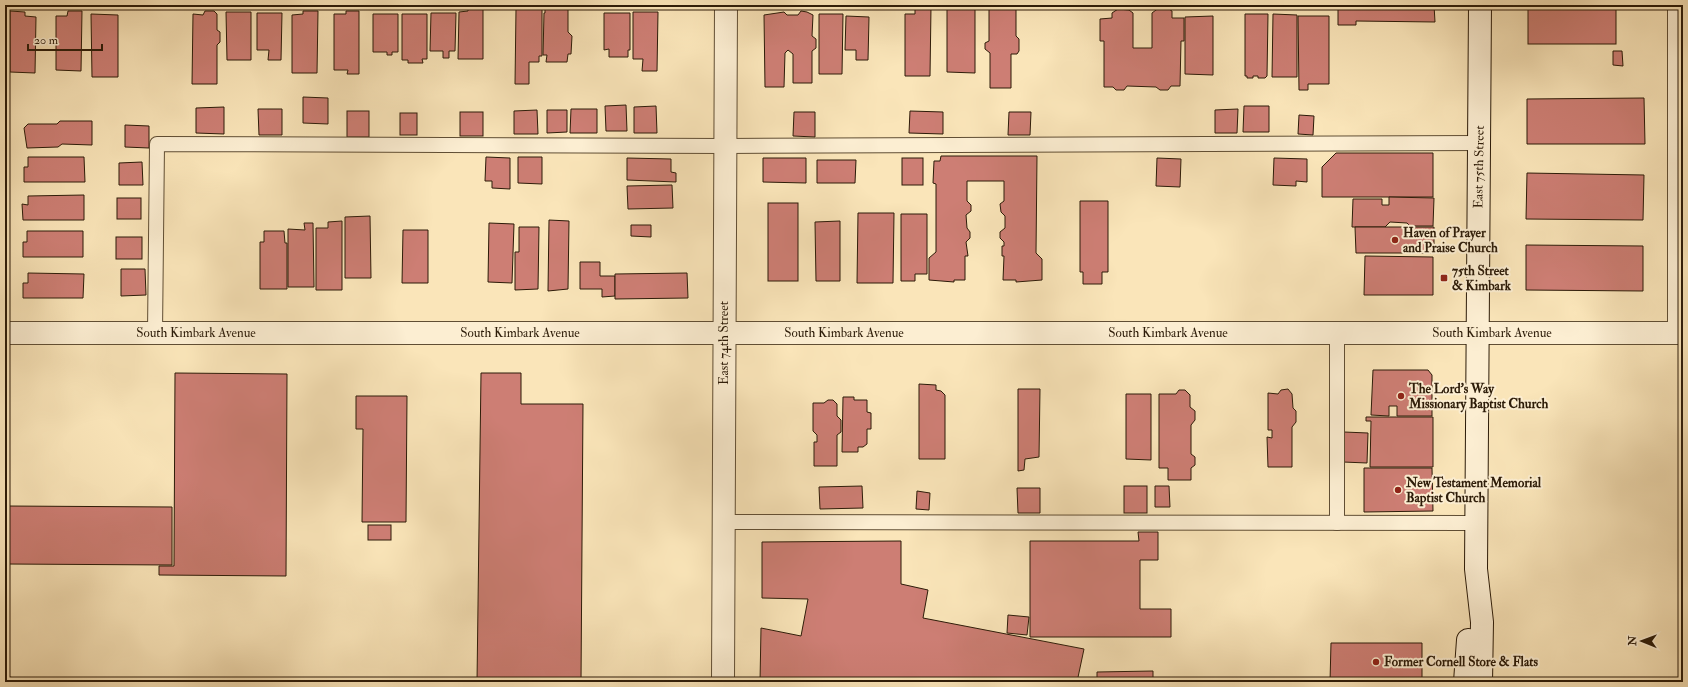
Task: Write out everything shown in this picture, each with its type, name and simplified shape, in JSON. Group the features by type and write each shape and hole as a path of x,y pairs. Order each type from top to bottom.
{"street":[{"name":"East 74th Street","path":"723,682 726,5"},
{"name":"East 75th Street","path":"1480,5 1476,569 1482,622 1481,682"},
{"name":"South Kimbark Avenue","path":"5,333 1679,333"},
{"name":"East 75th Street","path":"1465,682 1469,622 1476,569"}],"lane":[{"path":"1675,5 1679,146 1679,333"},
{"path":"155,333 157,144 725,146 1479,143"},
{"path":"1337,332 1337,523"},
{"path":"723,522 1476,523"}],"building":[{"path":"947,5 975,5 975,73 947,72"},
{"path":"1338,5 1434,5 1435,22 1356,21 1356,25 1338,25"},
{"path":"1528,5 1616,5 1616,44 1528,44"},
{"path":"468,6 483,7 483,59 458,59 459,12 468,11"},
{"path":"545,7 568,8 568,32 572,36 571,54 568,54 567,62 546,62 547,55 543,55"},
{"path":"915,7 931,7 930,76 905,76 905,14 915,14"},
{"path":"989,7 1016,7 1016,36 1019,39 1019,51 1017,54 1011,54 1011,88 990,88 990,53 985,49 985,43 989,41"},
{"path":"1160,7 1167,8 1172,11 1172,18 1184,18 1184,41 1181,41 1180,86 1171,86 1168,90 1160,90 1156,87 1127,86 1124,90 1116,90 1113,87 1104,87 1104,41 1100,41 1100,19 1112,18 1112,13 1118,9 1129,10 1133,13 1133,48 1152,48 1152,13"},
{"path":"516,9 542,9 542,56 539,56 539,62 529,62 529,84 515,84"},
{"path":"10,11 25,12 25,16 36,17 35,73 10,72"},
{"path":"68,11 82,11 81,71 56,70 56,16 67,16"},
{"path":"205,11 214,11 217,14 217,30 220,32 220,42 217,45 217,84 192,84 193,14 203,15"},
{"path":"303,11 318,11 317,73 292,73 292,15 303,14"},
{"path":"346,11 359,11 359,74 347,74 348,70 334,70 334,14 346,14"},
{"path":"801,11 813,15 812,36 816,39 816,48 812,51 812,83 793,83 793,54 788,50 785,53 784,87 765,87 764,15 784,12 787,15 798,15"},
{"path":"226,12 251,12 251,60 227,60"},
{"path":"633,12 658,12 657,71 642,71 643,59 633,59"},
{"path":"257,13 282,13 281,60 268,60 269,50 257,50"},
{"path":"431,13 456,13 455,51 449,51 449,58 443,58 443,51 430,51"},
{"path":"604,13 630,13 630,50 628,50 628,57 609,57 609,49 604,50"},
{"path":"91,14 118,15 118,77 92,77"},
{"path":"373,14 398,14 398,52 392,52 392,55 387,55 387,52 373,52"},
{"path":"402,14 427,14 427,59 422,59 423,63 408,63 408,60 402,60"},
{"path":"819,14 843,14 842,74 819,74"},
{"path":"1245,14 1268,14 1267,76 1265,78 1253,76 1253,78 1247,78 1247,76 1245,76"},
{"path":"1273,14 1297,15 1297,77 1272,77"},
{"path":"846,16 869,17 868,60 856,60 856,50 845,50"},
{"path":"1213,16 1213,75 1185,74 1185,17"},
{"path":"1298,16 1329,16 1329,84 1308,84 1308,90 1299,90"},
{"path":"1613,51 1622,51 1623,66 1613,65"},
{"path":"303,97 328,98 328,124 303,123"},
{"path":"1644,98 1645,144 1527,144 1527,99"},
{"path":"626,105 627,131 606,131 605,106"},
{"path":"656,106 657,133 634,133 634,107"},
{"path":"1244,106 1269,106 1269,132 1243,132"},
{"path":"224,107 224,134 196,133 196,108"},
{"path":"258,109 282,109 282,135 259,135"},
{"path":"571,109 597,109 597,133 570,133"},
{"path":"1238,109 1237,133 1215,133 1215,110"},
{"path":"537,110 538,134 514,134 514,111"},
{"path":"547,110 567,110 567,132 547,133"},
{"path":"347,111 369,111 369,137 347,137"},
{"path":"910,111 943,112 943,134 909,133"},
{"path":"460,112 483,112 483,136 460,136"},
{"path":"794,112 815,112 815,137 793,136"},
{"path":"1009,112 1031,112 1030,135 1008,135"},
{"path":"400,113 417,113 417,135 400,135"},
{"path":"1299,115 1314,116 1313,135 1298,134"},
{"path":"60,121 92,121 92,145 62,144 58,147 27,148 24,128 28,124 57,124"},
{"path":"125,125 149,126 149,148 125,147"},
{"path":"1336,153 1433,153 1433,197 1322,197 1322,167"},
{"path":"941,156 1037,156 1036,253 1042,259 1042,280 1016,282 1016,280 1003,280 1004,256 1002,256 1002,246 1004,246 1004,242 1000,238 1000,232 1005,228 1005,216 1001,212 1000,204 1004,201 1004,181 967,181 967,201 971,205 971,211 966,215 967,228 970,232 970,238 966,242 968,256 965,256 965,280 954,280 954,282 929,280 929,258 936,252 936,184 933,183 934,161 940,161"},
{"path":"28,157 84,157 85,182 24,182 24,167 28,167"},
{"path":"486,157 510,158 510,189 492,188 492,181 485,181"},
{"path":"518,157 542,157 542,184 518,183"},
{"path":"627,158 671,159 671,172 676,173 676,182 627,180"},
{"path":"763,158 806,158 806,183 763,182"},
{"path":"902,158 923,158 923,185 902,185"},
{"path":"1157,158 1181,159 1180,187 1156,186"},
{"path":"1274,158 1307,159 1307,182 1296,181 1296,186 1273,185"},
{"path":"817,160 856,160 855,183 817,183"},
{"path":"142,162 143,185 119,185 119,163"},
{"path":"1527,173 1644,175 1643,220 1526,219"},
{"path":"672,185 673,208 628,209 627,186"},
{"path":"84,195 84,220 23,220 22,204 28,205 28,196"},
{"path":"1389,197 1434,198 1433,226 1410,226 1407,223 1390,222 1385,227 1352,227 1353,199 1382,199 1382,205 1389,205"},
{"path":"117,198 141,198 141,219 117,219"},
{"path":"1080,201 1108,201 1108,272 1102,272 1102,284 1083,284 1083,272 1080,272"},
{"path":"768,203 798,203 798,281 768,281"},
{"path":"858,213 894,213 893,283 857,283"},
{"path":"901,214 927,214 927,274 915,274 915,281 901,281"},
{"path":"370,216 371,278 345,278 345,217"},
{"path":"549,220 569,221 568,289 548,291"},
{"path":"342,221 342,290 316,290 316,228 328,228 328,222"},
{"path":"840,221 840,281 816,281 815,222"},
{"path":"304,223 313,223 314,287 288,287 288,229 305,230"},
{"path":"489,223 514,224 512,283 488,282"},
{"path":"631,225 651,225 651,237 631,236"},
{"path":"519,227 539,227 538,289 515,290 515,252 519,252"},
{"name":"Haven of Prayer and Praise Church","path":"1355,227 1434,227 1434,253 1356,253"},
{"path":"403,230 428,230 428,283 402,283"},
{"path":"27,231 83,231 83,257 23,257 23,242 27,242"},
{"path":"264,231 284,231 285,243 287,243 287,289 260,289 260,242 264,242"},
{"path":"116,237 142,237 142,259 116,259"},
{"path":"1526,245 1643,246 1643,291 1526,290"},
{"path":"1365,256 1433,257 1433,295 1364,295"},
{"path":"580,262 600,262 600,276 615,276 615,296 602,297 602,289 580,289"},
{"path":"121,269 145,269 146,295 121,296"},
{"path":"28,273 84,274 83,298 23,298 23,283 28,283"},
{"path":"687,273 688,298 615,299 615,274"},
{"name":"The Lord's Way Missionary Baptist Church","path":"1373,370 1428,370 1432,375 1432,416 1397,416 1397,406 1389,406 1389,416 1371,415"},
{"path":"175,373 287,374 286,576 159,575 159,566 174,566"},
{"path":"481,373 521,373 521,404 583,404 581,682 477,682"},
{"path":"919,384 936,385 936,390 941,391 945,395 945,459 919,459"},
{"path":"1018,389 1040,389 1039,457 1025,459 1024,470 1018,471"},
{"path":"1288,389 1292,394 1293,408 1296,411 1296,422 1292,427 1292,467 1268,467 1267,437 1272,438 1272,430 1268,430 1268,393 1278,394 1281,390"},
{"path":"1179,390 1185,390 1190,395 1190,407 1195,411 1195,420 1191,425 1191,454 1195,457 1195,465 1191,468 1191,480 1168,480 1168,468 1159,468 1159,394 1176,394"},
{"path":"1126,394 1151,394 1151,460 1126,459"},
{"path":"356,396 407,396 406,522 362,522 363,429 356,429"},
{"path":"843,397 854,397 854,400 867,400 867,412 871,413 871,429 867,429 867,444 863,447 858,447 858,452 842,452"},
{"path":"828,400 833,400 837,404 837,416 841,420 841,432 837,435 837,466 814,466 814,442 817,442 817,435 813,431 813,403 824,403"},
{"path":"1366,417 1433,417 1433,467 1370,467 1371,421 1366,421"},
{"path":"1344,432 1368,433 1367,463 1343,462"},
{"name":"New Testament Memorial Baptist Church","path":"1364,468 1432,468 1433,511 1364,512"},
{"path":"862,486 863,508 820,509 819,487"},
{"path":"1124,486 1147,486 1147,513 1124,513"},
{"path":"1155,486 1169,486 1170,507 1155,507"},
{"path":"1017,488 1040,488 1040,513 1018,513"},
{"path":"917,491 930,493 929,510 916,509"},
{"path":"7,506 172,507 172,565 7,564"},
{"path":"368,525 391,525 391,540 368,540"},
{"path":"1138,532 1158,532 1158,560 1140,560 1140,609 1171,609 1171,637 1030,637 1030,541 1139,541"},
{"path":"901,541 901,584 928,590 923,618 1084,649 1077,682 760,682 761,628 801,636 808,599 762,598 762,542"},
{"path":"1008,615 1029,617 1027,635 1007,633"},
{"name":"Former Cornell Store & Flats","path":"1331,643 1422,643 1422,682 1330,682"},
{"path":"1153,671 1153,682 1097,682 1097,672"}],"railway":[{"path":"5,678 26,682"}],"place":[{"name":"Haven of Prayer and Praise Church","path":"1395,240"},
{"name":"75th Street & Kimbark","path":"1444,278"},
{"name":"The Lord's Way Missionary Baptist Church","path":"1401,396"},
{"name":"New Testament Memorial Baptist Church","path":"1398,490"},
{"name":"Former Cornell Store & Flats","path":"1376,662"}]}
